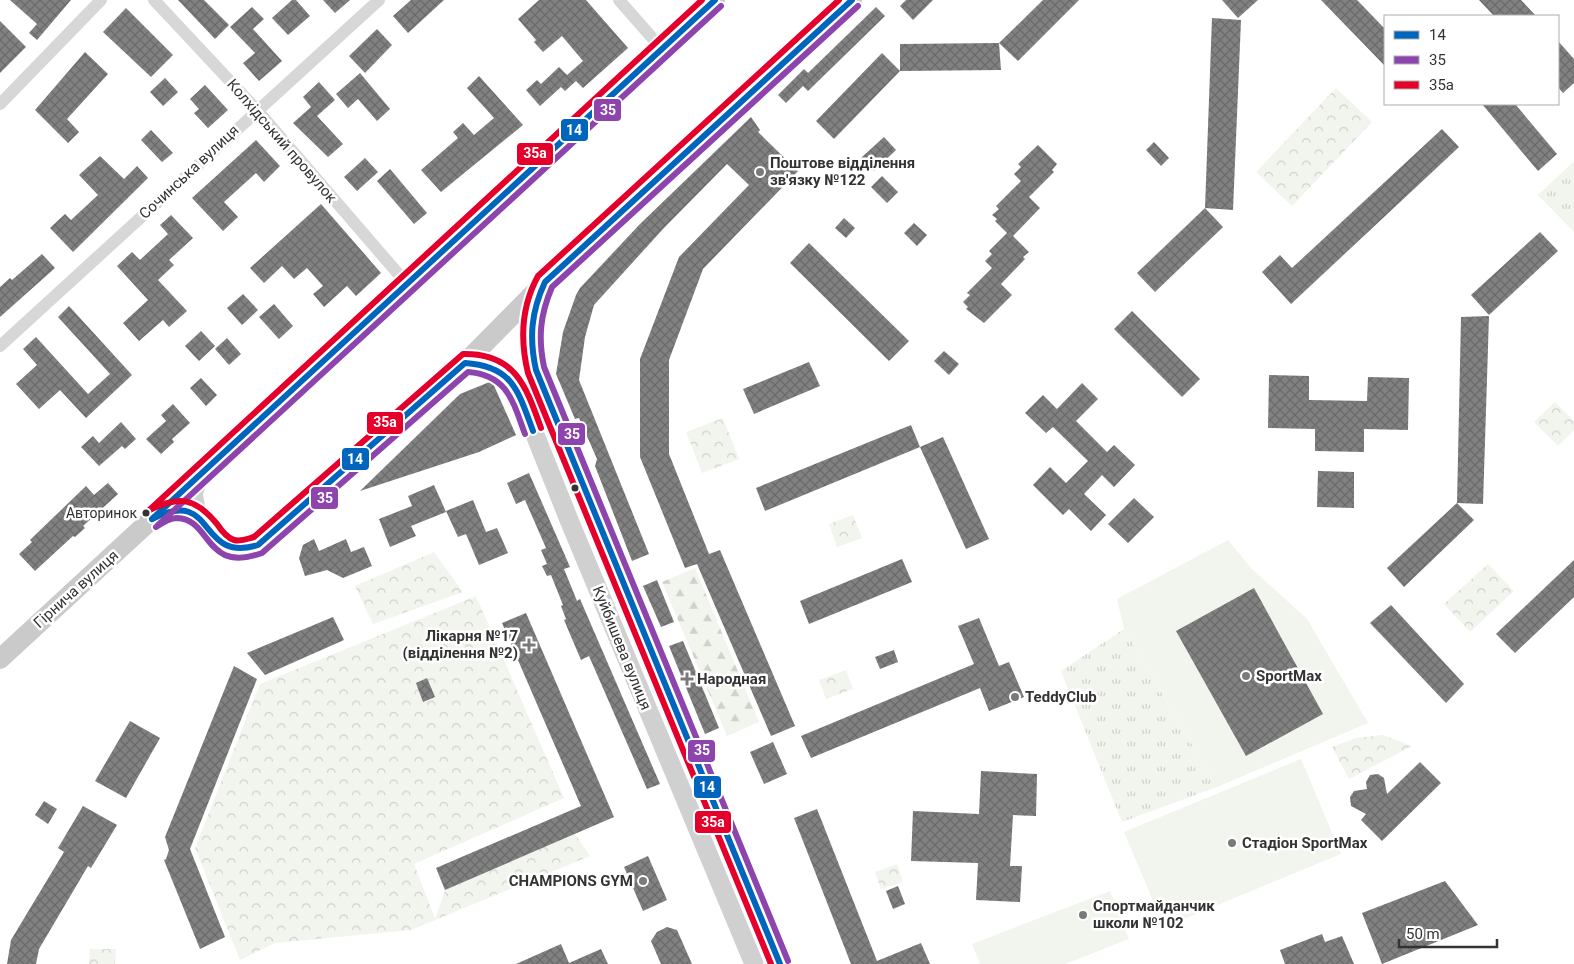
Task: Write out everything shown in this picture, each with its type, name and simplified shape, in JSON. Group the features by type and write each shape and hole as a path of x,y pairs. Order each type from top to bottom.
{"main road":[{"name":"Гірнича вулиця","path":"0,659 715,0"},
{"name":"Гірнича вулиця","path":"152,519 178,509 187,510 198,518 223,545 236,551 258,545 465,363 545,282 852,0"},
{"name":"Куйбишева вулиця","path":"545,282 534,304 530,328 536,370 780,964"},
{"path":"465,363 492,365 514,382"},
{"path":"514,382 516,372 521,368 527,366 536,370"},
{"name":"Куйбишева вулиця","path":"514,382 568,520 754,964"},
{"path":"198,518 193,494 200,474"}],"street":[{"path":"0,104 101,0"},
{"name":"Колхідський провулок","path":"154,0 257,110 407,284"},
{"name":"Сочинська вулиця","path":"0,346 380,0"},
{"path":"619,0 662,49"}],"green space":[{"path":"1336,88 1372,122 1292,206 1256,172"},
{"path":"1574,161 1574,232 1538,195"},
{"path":"1555,402 1574,421 1574,430 1558,446 1534,422"},
{"path":"723,418 739,459 702,473 686,432"},
{"path":"853,515 862,538 837,547 829,524"},
{"name":"SportMax","path":"1228,540 1252,569 1307,619 1368,723 1217,787 1124,629 1117,599"},
{"path":"434,552 463,592 373,624 355,586"},
{"path":"1488,564 1514,591 1470,632 1444,604"},
{"path":"695,568 759,722 727,736 662,582"},
{"path":"476,596 564,798 414,864 435,919 445,890 575,834 590,856 411,930 275,943 240,960 195,848 260,684"},
{"path":"1124,629 1217,787 1122,822 1061,671"},
{"path":"846,670 853,689 826,699 819,680"},
{"path":"1383,735 1412,746 1349,779 1332,747 1356,738"},
{"name":"Стадіон SportMax","path":"1301,759 1341,854 1164,927 1124,832"},
{"path":"897,864 903,882 881,889 875,872"},
{"name":"Спортмайданчик школи №102","path":"1110,891 1129,939 1065,964 980,964 972,944"},
{"path":"90,949 116,949 115,964 89,964"}],"building":[{"path":"10,0 71,0 37,40 29,33 37,24"},
{"path":"178,0 204,0 229,25 215,39"},
{"path":"292,0 296,0 310,16 288,35 272,18"},
{"path":"323,0 350,0 335,13"},
{"path":"411,0 444,0 408,33 393,16"},
{"path":"539,0 586,0 628,48 583,88 576,81 565,91 561,87 540,106 526,90 537,80 541,84 559,67 567,75 583,61 562,36 543,52 534,42 536,40 518,19"},
{"path":"906,0 933,0 913,20 900,6"},
{"path":"1043,0 1079,0 1018,61 999,43"},
{"path":"1222,0 1258,0 1238,18"},
{"path":"1321,0 1357,0 1360,3 1384,28 1384,65"},
{"path":"1479,0 1521,0 1535,15 1493,15"},
{"path":"252,7 264,19 253,29 282,61 259,81 243,63 255,53 230,27"},
{"path":"876,7 885,16 808,91 803,86 786,103 778,95 804,69 808,73"},
{"path":"126,8 173,55 151,77 103,32"},
{"path":"1212,18 1241,20 1233,210 1205,208"},
{"path":"0,21 26,47 0,73"},
{"path":"377,29 392,45 365,73 349,56"},
{"path":"1559,42 1574,59 1574,83 1563,93 1559,88"},
{"path":"999,43 1001,70 900,71 900,44"},
{"path":"85,52 108,74 67,119 79,132 68,143 35,110"},
{"path":"882,53 900,71 834,139 816,121"},
{"path":"360,73 390,109 377,121 358,99 348,108 336,94"},
{"path":"479,76 523,125 441,192 421,170 458,138 453,132 463,123 474,135 494,118 467,88"},
{"path":"165,78 178,92 163,106 150,92"},
{"path":"319,82 335,100 317,116 343,144 328,157 293,123 311,107 303,97"},
{"path":"205,85 228,110 208,128 194,113 199,109 190,99"},
{"path":"1483,105 1516,105 1557,154 1538,171"},
{"path":"751,117 760,130 758,132 798,171 703,269 669,360 669,454 709,554 720,550 795,726 771,736 697,564 685,568 640,457 640,359 679,257 749,185 727,164 663,229 594,305 585,337 579,380 649,554 632,561 595,466 597,459 579,418 575,419 556,374 563,332 580,288 640,224"},
{"path":"1442,129 1459,147 1291,304 1262,272 1280,255 1292,268"},
{"path":"151,130 173,153 162,162 141,140"},
{"path":"884,137 896,150 874,171 861,158"},
{"path":"256,140 280,166 264,182 256,173 224,202 238,217 223,231 192,198"},
{"path":"1154,142 1169,158 1161,166 1146,150"},
{"path":"1038,145 1057,164 1052,170 1054,172 1029,197 1040,208 1013,236 1029,252 1023,257 1025,259 1001,284 1012,295 984,323 966,309 968,307 963,302 970,295 967,293 992,268 985,261 992,254 989,251 1007,233 995,221 997,219 992,215 999,209 996,206 1021,181 1014,174 1021,167 1018,164"},
{"path":"100,156 124,179 137,166 148,178 73,252 50,228 65,214 71,220 98,195 79,175"},
{"path":"365,158 378,172 357,191 344,177"},
{"path":"390,169 427,213 414,224 377,181"},
{"path":"882,176 898,192 887,203 871,187"},
{"path":"321,204 381,273 356,296 347,286 324,307 313,294 323,286 307,268 294,279 282,266 264,283 250,268"},
{"path":"1205,208 1223,227 1155,292 1137,273"},
{"path":"171,215 193,238 169,260 174,265 158,280 187,311 169,327 163,320 139,341 123,323 148,300 117,266 132,252 140,260 168,234 160,225"},
{"path":"844,218 855,228 846,238 835,228"},
{"path":"914,223 927,235 917,246 904,233"},
{"path":"1540,232 1558,251 1489,315 1471,295"},
{"path":"809,243 909,341 889,361 790,263"},
{"path":"42,254 55,268 0,317 0,287 10,278 12,280"},
{"path":"243,294 258,310 242,325 227,308"},
{"path":"274,304 293,326 279,339 259,317"},
{"path":"69,306 132,375 86,418 60,390 39,409 16,384 37,365 23,349 36,337 88,394 110,374 58,317"},
{"path":"1132,311 1200,379 1182,397 1114,329"},
{"path":"1489,316 1483,504 1457,503 1461,317"},
{"path":"201,331 215,346 199,361 185,346"},
{"path":"227,338 241,354 229,365 215,349"},
{"path":"944,351 959,364 949,375 934,361"},
{"path":"809,362 820,386 754,414 743,389"},
{"path":"1269,375 1309,376 1309,400 1367,401 1368,377 1409,378 1408,430 1364,429 1364,452 1315,451 1315,429 1268,428"},
{"path":"201,378 217,395 206,406 190,388"},
{"path":"492,381 516,435 479,452 360,491 460,394"},
{"path":"1082,383 1098,399 1076,421 1107,452 1114,445 1135,465 1114,487 1102,475 1084,494 1106,515 1091,531 1069,509 1063,515 1033,485 1050,467 1066,483 1088,461 1053,427 1046,433 1025,413 1043,395 1057,409"},
{"path":"173,404 190,423 172,439 174,442 161,454 146,439 166,421 161,415"},
{"path":"121,422 136,439 125,449 122,446 99,466 81,447 93,436 99,443"},
{"path":"911,425 920,447 765,511 756,488"},
{"path":"943,437 989,539 966,549 920,447"},
{"path":"1318,471 1354,472 1354,508 1317,507"},
{"path":"529,473 570,567 564,569 577,601 580,599 660,784 647,789 589,656 581,660 564,620 566,619 561,606 563,605 551,575 547,576 542,566 547,564 541,550 546,548 525,500 516,504 507,483"},
{"path":"108,483 118,494 83,526 85,528 75,537 73,536 35,571 19,554 32,542 30,540 86,486 94,495"},
{"path":"434,485 446,512 411,526 416,536 390,547 379,519 412,506 408,496"},
{"path":"1134,498 1154,517 1128,543 1108,524"},
{"path":"473,500 486,532 497,528 508,553 479,565 466,534 458,537 446,511"},
{"path":"1457,503 1474,520 1404,587 1387,568"},
{"path":"314,539 319,551 346,539 351,552 364,547 372,566 343,578 327,570 305,576 299,558 303,545"},
{"path":"902,559 912,582 809,624 800,601"},
{"path":"1574,560 1574,597 1515,653 1496,634"},
{"path":"657,580 674,622 661,627 643,586"},
{"name":"SportMax","path":"1254,588 1323,714 1246,756 1176,631"},
{"path":"1391,605 1464,684 1446,703 1370,623"},
{"path":"526,613 614,817 445,890 436,868 581,806 502,623"},
{"path":"333,617 344,640 265,675 247,653"},
{"path":"979,618 999,666 1009,662 1024,697 989,711 980,688 811,758 801,736 974,664 958,626"},
{"path":"683,641 719,728 705,734 669,646"},
{"path":"894,650 898,662 880,669 875,657"},
{"path":"234,666 257,679 190,849 225,937 200,949 164,860 169,850 165,837"},
{"path":"427,678 435,697 423,702 416,683"},
{"path":"130,721 160,738 126,798 95,781"},
{"path":"773,742 787,774 764,784 750,752"},
{"path":"1420,762 1441,783 1382,841 1361,820 1366,814 1351,806 1350,797 1354,791 1367,789 1366,782 1370,775 1378,774 1384,778 1387,794"},
{"path":"981,771 1037,774 1036,816 1013,815 1010,866 1022,866 1020,902 976,900 978,863 911,861 913,811 979,814"},
{"path":"44,801 57,809 48,824 35,815"},
{"path":"83,806 117,825 91,868 88,866 39,949 36,964 7,964 11,940 64,852 58,848"},
{"path":"817,809 877,961 921,943 930,964 851,964 794,818"},
{"path":"648,856 667,900 643,911 624,867"},
{"path":"1445,881 1478,925 1382,964 1362,913"},
{"path":"898,886 905,904 893,909 886,891"},
{"path":"667,927 677,930 692,964 661,964 651,941 657,932"},
{"path":"1322,934 1325,942 1342,936 1354,964 1285,964 1280,950"},
{"path":"561,944 569,963 601,949 608,964 516,964"}],"transit line":[{"name":"35а","path":"146,513 702,0"},
{"name":"14","path":"152,519 715,0"},
{"name":"35а","path":"771,964 528,373 523,336 525,312 532,288 538,276 839,0"},
{"name":"14","path":"780,964 536,370 532,336 534,315 545,282 852,0"},
{"name":"35","path":"158,525 721,6"},
{"name":"35","path":"788,961 544,367 541,327 552,287 858,6"},
{"name":"35а","path":"148,511 168,502 186,501 201,508 224,534 231,539 237,541 254,537 463,354 481,355 495,359 507,366 523,386 541,428"},
{"name":"14","path":"152,519 173,511 187,511 198,517 214,536 224,544 238,548 258,545 465,363 481,365 494,369 504,375 518,393 533,431"},
{"name":"35","path":"156,527 166,521 177,518 188,521 197,527 211,544 229,557 243,558 262,553 468,372 492,378 500,384 512,401 525,434"}],"place":[{"name":"Поштове відділення зв'язку №122","path":"760,172"},
{"name":"Авторинок","path":"146,513"},
{"name":"Лікарня №17 (відділення №2)","path":"529,645"},
{"name":"SportMax","path":"1246,676"},
{"name":"Народная","path":"687,679"},
{"name":"TeddyClub","path":"1015,697"},
{"name":"Стадіон SportMax","path":"1232,843"},
{"name":"CHAMPIONS GYM","path":"643,881"},
{"name":"Спортмайданчик школи №102","path":"1083,915"}]}
